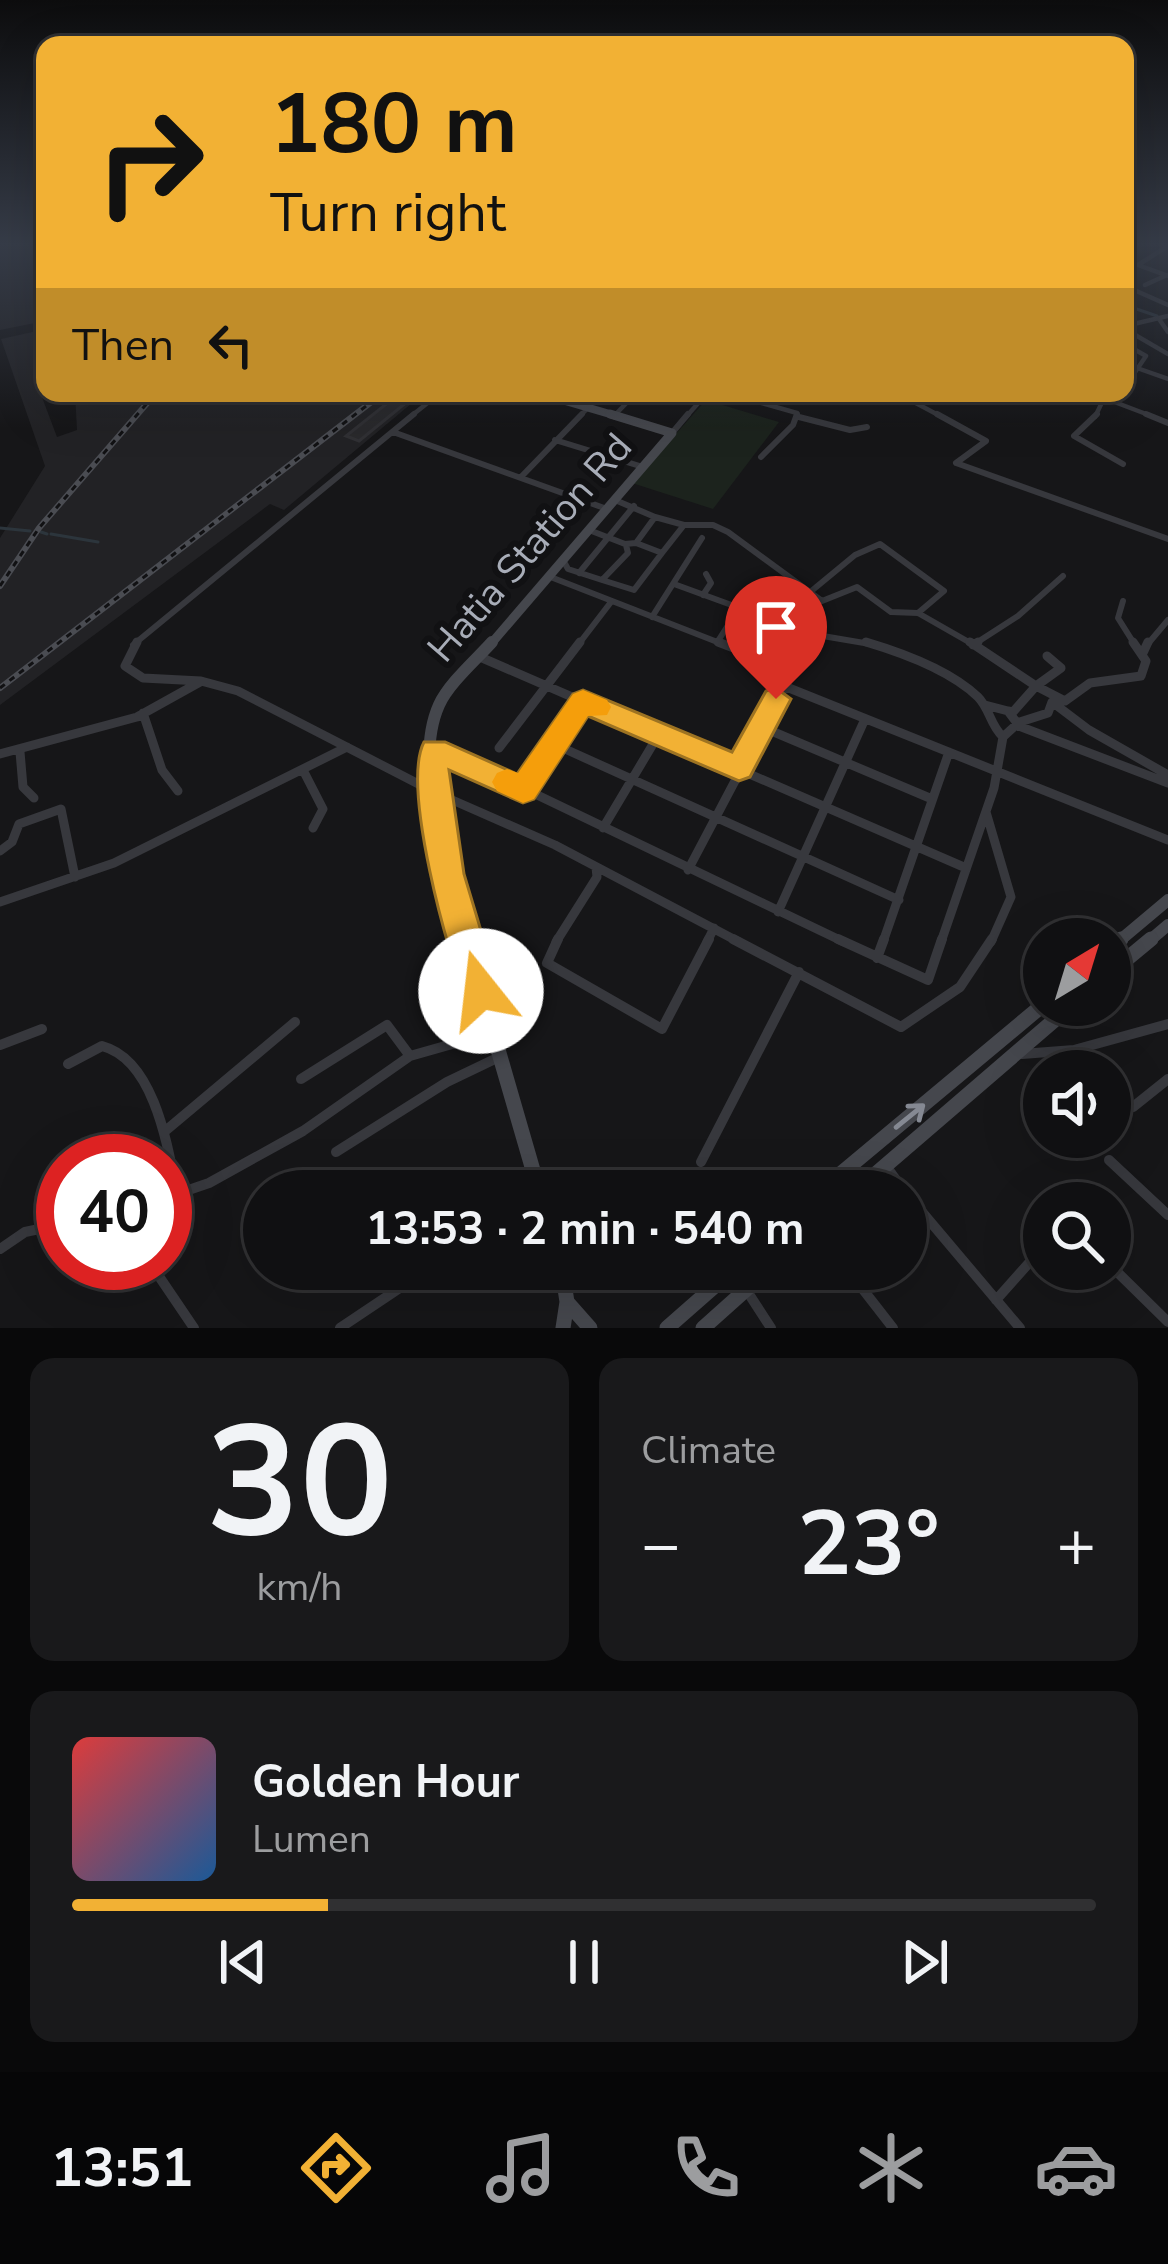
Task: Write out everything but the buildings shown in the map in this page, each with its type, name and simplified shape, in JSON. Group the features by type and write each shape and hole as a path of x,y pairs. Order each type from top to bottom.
{"street":[{"path":"1134,325 1164,317 1168,332"},
{"path":"1134,333 1168,354"},
{"path":"1134,349 1145,355 1134,373"},
{"path":"1137,368 1168,379"},
{"path":"429,402 155,626 126,656 125,666 143,678 201,681 238,691 434,792 596,867 902,1027 965,986 977,972 1011,898 986,812"},
{"name":"Hatia Station Rd","path":"532,1170 447,874 434,792 434,750 439,704 672,433 576,402"},
{"path":"614,416 627,402"},
{"path":"672,433 699,402"},
{"path":"753,402 850,430 868,427"},
{"path":"914,402 986,441 956,463 1168,539"},
{"path":"1102,402 1094,420 1073,436 1123,464"},
{"path":"1114,402 1168,423"},
{"path":"521,477 588,408"},
{"path":"761,458 799,417"},
{"path":"392,431 521,477 611,504 634,506 655,517 684,525 712,525 825,600 857,587 895,614 918,613 1036,686 1089,730 1168,779"},
{"path":"555,440 643,467"},
{"path":"580,573 634,506"},
{"path":"602,580 655,517"},
{"path":"563,560 568,569 634,590 684,525"},
{"path":"589,530 662,553"},
{"path":"652,617 702,538"},
{"path":"809,593 855,555 880,544 944,591 918,613"},
{"path":"704,595 711,583 706,574"},
{"path":"548,576 793,670"},
{"path":"973,645 1018,616 1063,576"},
{"path":"674,584 811,634 838,632 922,662 985,705 1013,712 1036,686 1061,668 1047,656"},
{"path":"1052,702 1067,701 1102,680 1141,676 1147,667 1118,618 1123,601"},
{"path":"499,748 611,602"},
{"path":"718,641 739,608"},
{"path":"1142,656 1151,634 1168,620"},
{"path":"688,870 811,634"},
{"path":"479,656 966,868"},
{"path":"0,754 20,752 180,701 201,681"},
{"path":"784,686 1168,840"},
{"path":"523,790 583,701"},
{"path":"434,750 928,980 999,771 1004,737 1016,724 1048,713 1052,702"},
{"path":"985,705 989,724 1004,737"},
{"path":"1008,711 1016,724 1168,779"},
{"path":"142,713 162,770 178,791"},
{"path":"778,912 865,719"},
{"path":"762,727 933,799"},
{"path":"603,828 659,734"},
{"path":"554,744 899,900"},
{"path":"0,902 114,863 347,747"},
{"path":"20,752 23,787 34,798"},
{"path":"878,958 949,752"},
{"path":"303,770 322,809 313,828"},
{"path":"0,851 15,838 19,824 61,809 75,877"},
{"path":"596,867 596,877 547,963 655,1027 662,1029 667,1024 714,928"},
{"path":"1131,931 1168,900"},
{"path":"1131,956 1168,925"},
{"path":"700,1162 799,972"},
{"path":"68,1064 98,1046 108,1046 127,1060 164,1132 295,1022"},
{"path":"845,1170 1023,1022"},
{"path":"301,1079 387,1024 410,1056"},
{"path":"1014,1054 1074,1050 1168,1024"},
{"path":"880,1170 1047,1026"},
{"path":"0,1045 42,1029"},
{"path":"192,1189 303,1131 410,1056 491,1033"},
{"path":"336,1152 447,1082 497,1058"},
{"path":"1133,1107 1168,1078"},
{"path":"1109,1160 1168,1215"},
{"path":"886,1165 890,1170"},
{"path":"927,1218 1020,1328"},
{"path":"0,1249 36,1230"},
{"path":"996,1300 1023,1270"},
{"path":"1131,1284 1166,1315"},
{"path":"168,1290 194,1328"},
{"path":"340,1328 397,1290"},
{"path":"563,1328 565,1290"},
{"path":"667,1328 710,1290"},
{"path":"703,1328 746,1290 771,1328"},
{"path":"863,1290 893,1328"},
{"path":"567,1302 590,1328"}],"shaded area":[{"path":"0,304 36,304 36,323 0,330"},
{"path":"36,331 36,402 44,402 57,437 77,430 75,402 413,402 284,510 270,504 0,705 0,538 45,466 1,339"},
{"path":"704,402 779,422 713,509 632,483"}],"waterway":[{"path":"1134,308 1157,316"},
{"path":"0,528 30,531"},
{"path":"41,532 47,534"},
{"path":"51,534 98,542"}],"railway":[{"path":"0,586 39,528 148,402"},
{"path":"0,688 371,402"}],"slow traffic":[{"path":"507,782 523,790 583,701 597,707"}],"route":[{"path":"481,991 447,874 434,792 434,750 479,766 523,790 583,701 739,768 776,699"}]}
